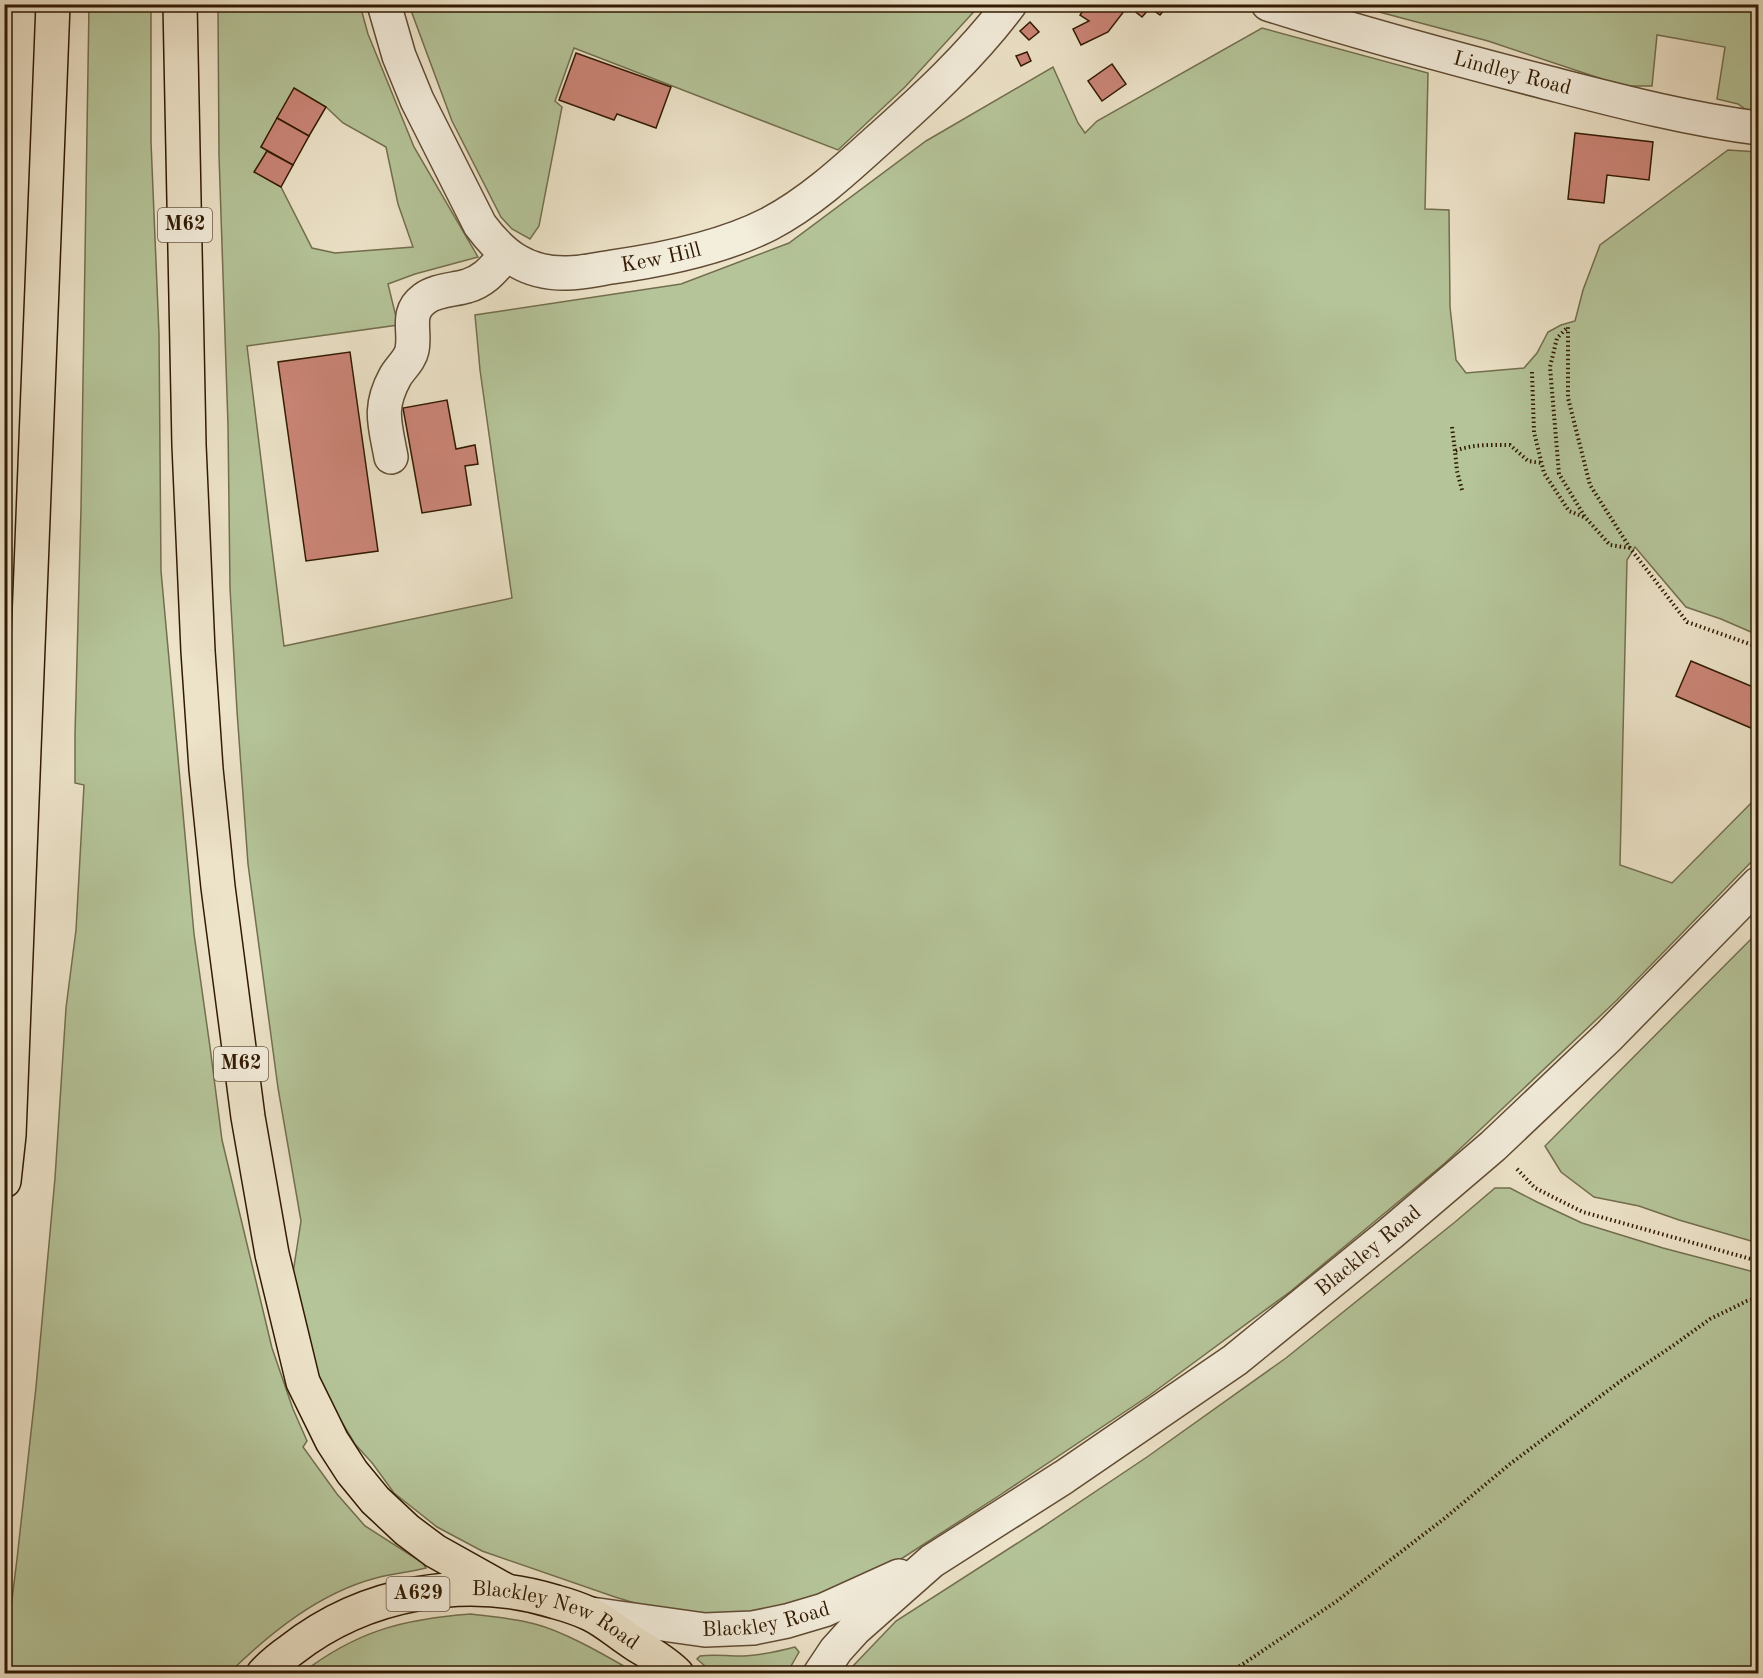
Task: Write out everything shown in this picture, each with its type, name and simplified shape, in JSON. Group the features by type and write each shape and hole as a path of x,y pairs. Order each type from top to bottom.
{"highway":[{"path":"4,1181 11,1100 53,4"},
{"name":"M62","path":"180,4 189,445 198,651 206,769 218,887 248,1117 272,1254 303,1382 332,1441 352,1472 375,1500 407,1530 435,1551 505,1590"},
{"name":"Blackley New Road","path":"263,1674 302,1641 358,1610 418,1594 463,1589 505,1590 549,1600 591,1614 677,1674"}],"street":[{"name":"Kew Hill","path":"384,4 407,78 480,225 491,241 506,255 531,267 568,273 656,261 744,235 770,223 847,170 962,60 1010,4"},
{"name":"Lindley Road","path":"1268,4 1391,41 1639,106 1758,128"},
{"path":"391,457 383,414 386,394 412,352 411,320 415,308 425,298 470,286 487,277 506,255"},
{"name":"Blackley Road","path":"819,1674 855,1629 932,1562 1064,1477 1235,1360 1391,1233 1493,1146 1608,1037 1758,884"},
{"name":"Blackley Road","path":"591,1614 705,1630 753,1628 787,1622 824,1610 932,1562"}],"path":[{"path":"1630,548 1610,545 1585,518 1559,474 1550,367 1557,338 1568,327 1568,398 1590,485 1630,548 1687,622 1758,647"},
{"path":"1532,372 1534,432 1544,472 1569,511 1585,518"},
{"path":"1452,427 1457,471 1462,490"},
{"path":"1455,451 1483,445 1510,446 1527,461 1542,463"},
{"path":"1493,1146 1535,1188 1582,1212 1758,1261"},
{"path":"1228,1674 1337,1601 1445,1518 1510,1464 1622,1380 1710,1318 1746,1301 1758,1298"}],"green space":[{"path":"409,4 980,5 905,87 838,150 574,48 555,101 562,107 539,226 530,239 512,229 501,217 452,121"},
{"path":"89,5 151,5 151,142 159,334 161,571 194,934 222,1140 272,1348 293,1409 307,1441 303,1447 337,1494 365,1526 423,1563 426,1568 376,1578 315,1604 278,1629 229,1673 5,1673 5,1656 36,1387 55,1178 66,1008 76,930 84,785 75,783 75,734"},
{"path":"218,5 360,5 368,34 414,147 478,257 415,274 388,284 398,325 247,346 284,646 512,598 480,370 475,315 681,284 789,243 926,141 1053,67 1078,123 1085,133 1097,121 1262,28 1428,73 1425,209 1449,210 1450,307 1456,360 1466,373 1524,368 1537,353 1548,332 1575,321 1583,290 1600,245 1728,150 1758,152 1758,635 1686,607 1635,547 1627,560 1620,865 1672,883 1758,796 1758,855 1617,1000 1445,1163 1291,1291 1150,1395 901,1559 845,1589 746,1617 661,1611 482,1551 437,1527 394,1493 355,1444 335,1411 311,1360 293,1273 301,1221 278,1088 248,864 237,711 230,588 228,425 219,155","holes":["294,89 326,107 343,123 386,147 398,204 413,247 335,253 312,248 281,187 255,172 267,151 261,147"]},
{"path":"1353,5 1758,5 1758,114 1752,114 1738,104 1717,99 1725,47 1657,35 1652,86 1623,86 1488,41"},
{"path":"1758,932 1758,1243 1639,1206 1594,1197 1561,1172 1545,1146"},
{"path":"1495,1188 1510,1188 1582,1223 1663,1248 1758,1273 1758,1673 848,1673 896,1621 1147,1457 1286,1358"},
{"path":"471,1614 519,1620 547,1628 587,1646 636,1673 302,1673 342,1647 382,1630 424,1619"},
{"path":"795,1647 799,1652 787,1673 713,1673 697,1659 705,1655 738,1656"}],"building":[{"path":"1088,4 1169,4 1160,15 1150,8 1142,17 1128,6 1108,32 1081,45 1073,29 1089,21 1080,15"},
{"path":"1030,22 1039,32 1029,40 1020,31"},
{"path":"1027,52 1031,61 1021,66 1016,56"},
{"path":"576,53 671,87 656,128 617,114 614,120 559,100"},
{"path":"1112,64 1126,84 1102,101 1088,81"},
{"path":"294,88 326,107 309,136 277,118"},
{"path":"277,118 309,136 293,165 261,147"},
{"path":"1575,133 1653,142 1649,180 1607,175 1604,203 1568,199"},
{"path":"267,151 293,165 281,187 254,172"},
{"path":"350,352 378,551 306,561 278,362"},
{"path":"447,400 456,449 475,445 478,464 465,466 471,505 422,513 403,408"},
{"path":"1691,661 1758,689 1758,731 1676,696"}]}
